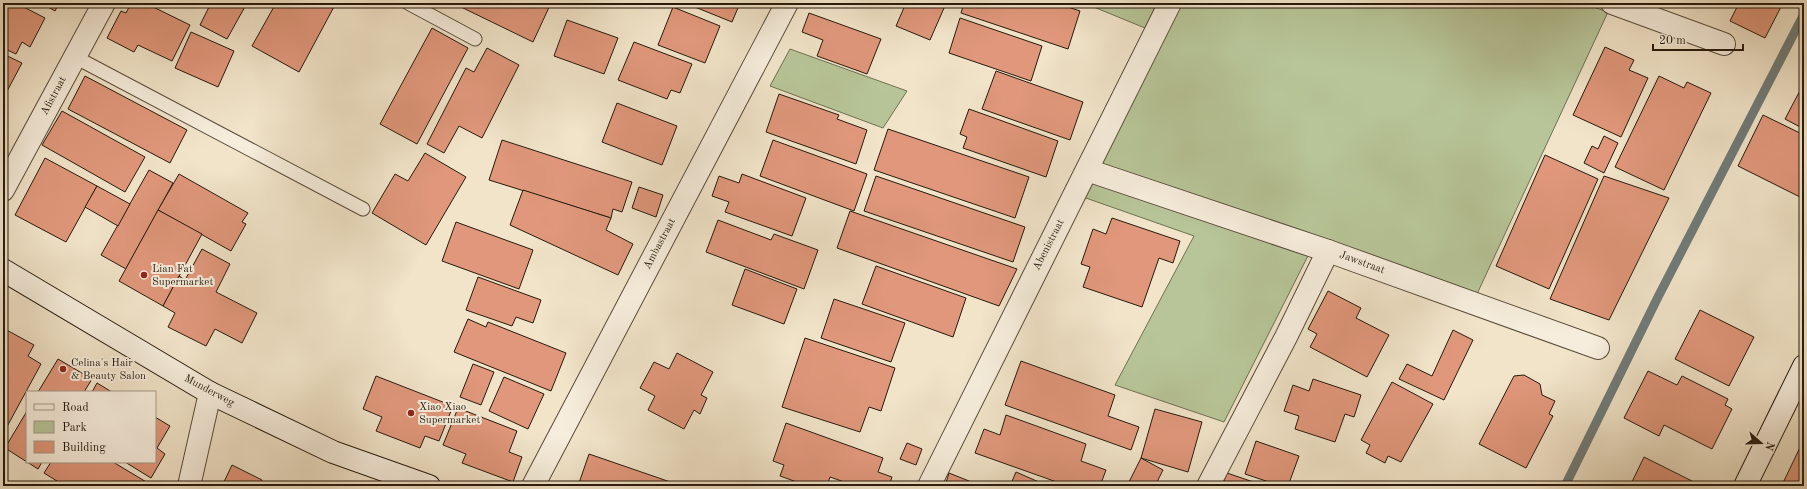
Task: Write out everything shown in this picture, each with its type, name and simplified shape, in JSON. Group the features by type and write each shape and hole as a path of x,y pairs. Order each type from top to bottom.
{"street":[{"name":"Afistraat","path":"3,190 104,3"},
{"name":"Ambastraat","path":"533,486 787,3"},
{"name":"Abenistraat","path":"928,486 1170,3"},
{"path":"1612,3 1724,44"},
{"path":"1087,170 1328,251"},
{"name":"Jawstraat","path":"1208,486 1286,337 1328,251 1598,348"},
{"name":"Munderweg","path":"3,270 210,393 391,480 429,486"},
{"path":"1745,486 1804,366"},
{"path":"189,486 210,393"}],"lane":[{"path":"408,3 475,39"},
{"path":"75,57 363,209"}],"green space":[{"path":"1084,3 1157,3 1145,28"},
{"path":"1180,3 1582,3 1608,12 1477,294 1316,240 1224,422 1115,385 1194,236 1083,197"},
{"path":"790,49 907,91 883,128 770,86"}],"building":[{"path":"3,3 16,3 45,18 30,47 22,42 16,54 3,48"},
{"path":"41,3 59,3 55,11"},
{"path":"131,3 145,3 190,25 172,61 138,45 134,52 107,38 121,11 126,13"},
{"path":"211,3 247,3 227,39 200,25"},
{"path":"276,3 336,3 299,72 252,46"},
{"path":"463,3 551,3 533,42 461,7"},
{"path":"685,3 740,3 732,22"},
{"path":"906,3 915,6 916,3 932,3 944,8 930,40 896,26"},
{"path":"964,3 1056,3 1080,11 1068,49 961,13"},
{"path":"1739,3 1783,3 1765,38 1730,21"},
{"path":"673,7 720,26 705,63 658,45"},
{"path":"809,13 881,39 867,74 817,56 823,40 802,32"},
{"path":"960,18 1042,46 1031,81 949,53"},
{"path":"567,20 618,38 604,74 554,56"},
{"path":"432,28 468,48 417,144 380,124"},
{"path":"191,32 234,51 218,87 175,68"},
{"path":"634,42 692,64 680,93 671,90 667,99 618,80"},
{"path":"1605,47 1634,60 1629,70 1648,78 1621,137 1573,115"},
{"path":"487,48 519,65 482,138 459,126 444,153 427,144 466,68 474,72"},
{"path":"3,54 22,63 5,95 3,94"},
{"path":"996,71 1083,102 1070,140 982,109"},
{"path":"85,76 187,130 170,163 68,109"},
{"path":"1659,76 1684,88 1687,82 1711,93 1664,190 1615,167"},
{"path":"1804,83 1804,129 1785,119"},
{"path":"779,94 839,115 837,119 867,130 856,164 766,132"},
{"path":"617,103 677,126 662,165 602,142"},
{"path":"969,109 1058,141 1046,177 963,148 967,137 960,134"},
{"path":"62,111 145,157 125,192 42,145"},
{"path":"1763,115 1804,135 1804,199 1738,166"},
{"path":"888,129 1029,177 1015,218 874,170"},
{"path":"1604,136 1618,143 1604,173 1584,163 1592,146 1598,149"},
{"path":"502,140 632,182 622,212 613,209 611,218 489,180"},
{"path":"773,140 867,174 854,211 760,176"},
{"path":"425,153 466,177 426,245 372,213 395,174 408,181"},
{"path":"1545,155 1598,179 1549,289 1496,266"},
{"path":"45,158 97,186 66,242 15,215"},
{"path":"149,170 173,183 126,269 101,255"},
{"path":"179,174 248,213 242,222 246,224 231,251 158,210"},
{"path":"742,174 806,198 792,236 725,212 729,202 712,196 719,176 739,183"},
{"path":"876,176 1025,227 1013,262 864,211"},
{"path":"1604,176 1669,198 1609,320 1550,299"},
{"path":"97,186 130,204 118,226 85,207"},
{"path":"639,187 663,195 656,217 632,208"},
{"path":"523,190 611,218 606,230 633,244 618,275 510,225"},
{"path":"158,210 202,234 163,306 119,281"},
{"path":"850,211 1017,269 999,306 837,248"},
{"path":"1112,218 1180,241 1173,263 1159,258 1142,307 1083,287 1090,267 1081,264 1093,229 1106,234"},
{"path":"718,220 771,240 774,234 818,250 804,289 706,252"},
{"path":"456,222 533,250 519,289 442,261"},
{"path":"202,249 230,264 216,292 257,313 242,343 215,329 206,346 168,327 175,313 163,306 179,276 185,280"},
{"path":"876,266 966,298 953,337 862,304"},
{"path":"745,269 797,289 784,324 732,305"},
{"path":"478,277 541,300 533,323 516,317 512,326 466,310"},
{"path":"1328,291 1361,308 1356,318 1389,335 1367,377 1310,347 1317,334 1308,329"},
{"path":"834,299 905,323 891,362 821,338"},
{"path":"1700,310 1754,337 1729,386 1675,359"},
{"path":"468,319 486,327 488,322 566,353 551,391 454,352"},
{"path":"3,328 34,345 28,356 41,364 3,434"},
{"path":"1453,330 1473,340 1444,400 1399,379 1407,364 1432,376"},
{"path":"805,338 895,368 881,411 869,407 860,432 782,407"},
{"path":"677,353 713,372 701,395 707,398 700,414 694,410 684,429 648,410 655,396 640,388 654,362 669,369"},
{"name":"Celina's Hair & Beauty Salon","path":"58,359 92,379 85,391 39,391"},
{"path":"1021,361 1115,395 1108,416 1139,427 1131,450 1005,405"},
{"path":"473,364 494,372 481,405 460,397"},
{"path":"1648,371 1677,385 1682,376 1728,399 1725,405 1732,409 1712,449 1664,425 1659,436 1624,418"},
{"path":"1524,375 1540,384 1542,395 1555,401 1549,414 1553,416 1526,468 1479,444 1514,376"},
{"name":"Xiao Xiao Supermarket","path":"376,376 453,406 439,441 425,436 420,448 376,431 382,417 363,409"},
{"path":"504,377 544,394 528,429 489,411"},
{"path":"1313,379 1361,395 1354,417 1345,414 1335,442 1295,429 1299,416 1284,411 1293,385 1309,391"},
{"path":"1392,382 1433,404 1401,462 1388,456 1385,463 1366,453 1370,445 1361,440"},
{"path":"97,383 110,391 93,391"},
{"path":"458,408 517,431 509,452 522,457 513,482 462,463 466,454 443,445"},
{"path":"1155,409 1202,422 1188,472 1141,458"},
{"path":"26,413 26,461 5,448"},
{"path":"1006,415 1086,444 1081,461 1106,470 1100,486 1068,486 975,453 984,429 1000,435"},
{"path":"156,418 170,426 157,448 165,454 151,478 127,463 156,463"},
{"path":"786,423 883,458 878,472 892,477 889,486 849,486 850,484 830,477 827,486 808,486 780,476 784,465 773,461"},
{"path":"1804,439 1804,486 1784,486 1782,485"},
{"path":"1256,441 1299,456 1288,486 1281,486 1245,474"},
{"path":"907,443 922,449 916,465 900,459"},
{"path":"589,454 682,486 578,486"},
{"path":"1644,457 1692,481 1690,486 1630,486"},
{"path":"1141,458 1163,470 1157,482 1164,486 1127,486"},
{"path":"29,463 41,463 38,469"},
{"path":"50,463 115,463 153,486 65,486 44,473"},
{"path":"232,465 262,480 259,486 222,486"},
{"path":"1016,472 1048,486 1010,486"},
{"path":"949,473 979,485 979,486 945,486"},
{"path":"1227,473 1265,486 1222,486"}],"waterway":[{"path":"1565,486 1658,297 1804,14"}],"place":[{"name":"Lian Fat Supermarket","path":"144,275"},
{"name":"Celina's Hair & Beauty Salon","path":"63,369"},
{"name":"Xiao Xiao Supermarket","path":"411,413"}]}
